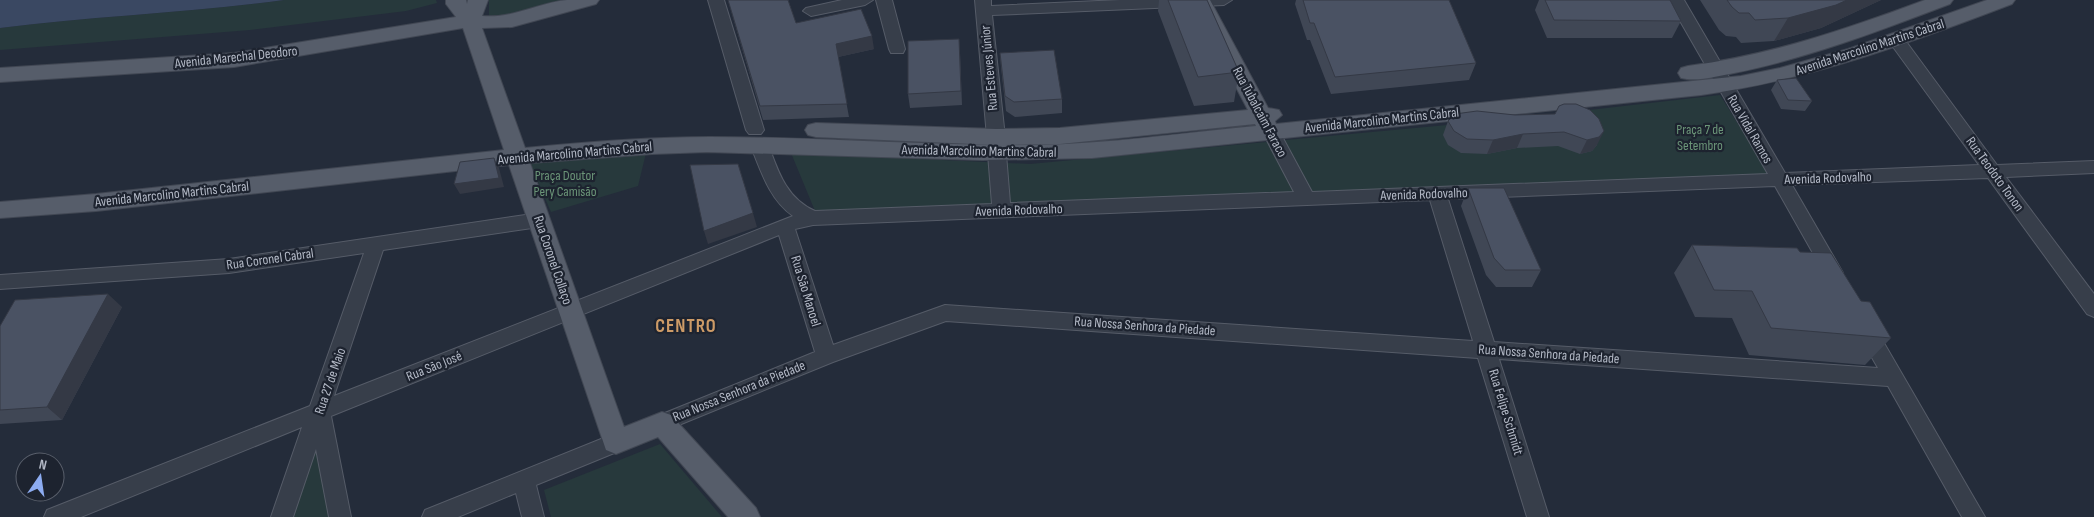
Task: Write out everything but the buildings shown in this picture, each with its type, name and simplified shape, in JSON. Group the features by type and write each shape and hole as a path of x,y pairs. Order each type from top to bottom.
{"main road":[{"path":"470,21 478,0"},
{"name":"Avenida Marechal Deodoro","path":"0,76 234,60 470,21 506,22 589,0"},
{"name":"Rua Tubalcaim Faraco","path":"1200,0 1266,124"},
{"name":"Avenida Marcolino Martins Cabral","path":"1721,78 1740,66 1804,50 1943,0"},
{"name":"Avenida Marcolino Martins Cabral","path":"0,196 190,182 515,151 654,146 757,137 1092,150 1266,124 1721,78 1818,66 2005,0"},
{"path":"456,2 470,21"},
{"path":"1896,40 1890,33 1892,28 1910,12"},
{"name":"Rua Coronel Collaço","path":"470,21 616,442"},
{"name":"Avenida Marcolino Martins Cabral","path":"0,210 106,202 515,151"},
{"path":"662,422 746,517"},
{"name":"Rua Nossa Senhora da Piedade","path":"616,442 662,422"}],"street":[{"path":"716,0 757,137 784,200 798,213 813,218"},
{"path":"811,11 865,0"},
{"path":"884,0 897,49"},
{"path":"983,6 1224,0"},
{"name":"Rua Vidal Ramos","path":"1676,0 1844,292"},
{"name":"Rua Esteves Júnior","path":"983,6 1002,211"},
{"name":"Rua Teodoto Tonon","path":"1896,40 2094,309"},
{"name":"Rua Tubalcaim Faraco","path":"1266,124 1306,198"},
{"name":"Avenida Rodovalho","path":"813,218 2094,167"},
{"name":"Rua Felipe Schmidt","path":"1437,194 1538,517"},
{"name":"Rua São José","path":"55,517 785,225 813,218"},
{"name":"Rua Coronel Cabral","path":"0,282 211,267 539,220"},
{"name":"Rua São Manoel","path":"785,225 826,356"},
{"name":"Rua 27 de Maio","path":"282,517 376,244"},
{"name":"Rua Nossa Senhora da Piedade","path":"662,422 826,356 936,316 955,313 1894,378"},
{"path":"1859,317 1974,517"},
{"path":"320,411 340,517"},
{"name":"Rua Nossa Senhora da Piedade","path":"433,517 616,442"},
{"path":"524,480 532,517"}],"green space":[{"path":"284,0 436,0 437,3 406,11 250,30 0,50 0,28"},
{"path":"489,0 566,0 518,15 489,18"},
{"name":"Praça 7 de Setembro","path":"1720,95 1769,174 815,211 791,153 1030,164 1512,119"},
{"name":"Praça Doutor Pery Camisão","path":"646,153 638,186 551,212 530,163"},
{"path":"317,442 330,517 293,517"},
{"path":"660,444 722,517 551,517 544,490"}],"water":[{"path":"0,0 284,0 0,28"}],"district":[{"name":"CENTRO","path":"686,326"}]}
